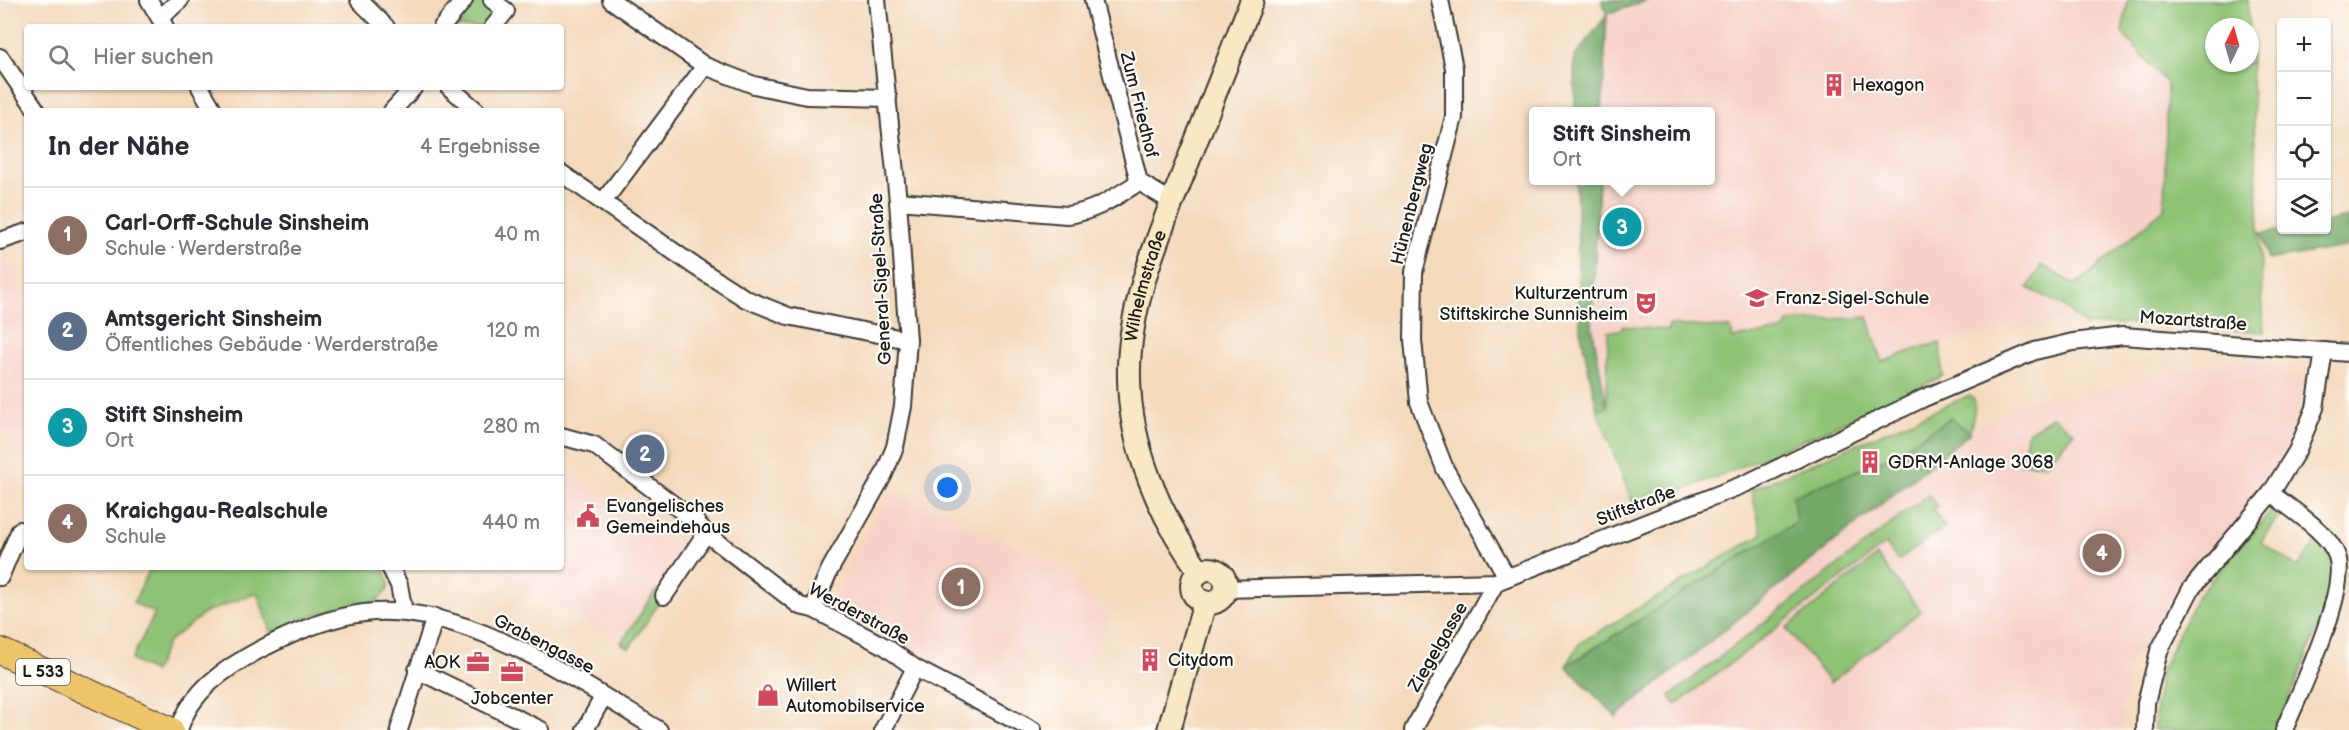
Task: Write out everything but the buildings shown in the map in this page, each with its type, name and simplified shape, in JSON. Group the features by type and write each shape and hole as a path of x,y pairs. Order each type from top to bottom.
{"main road":[{"name":"Wilhelmstraße","path":"1200,572 1174,533 1143,460 1130,403 1128,377 1132,330 1144,281 1172,202 1252,0"},
{"path":"1205,569 1216,571 1224,578 1225,589 1221,598 1205,602 1198,599 1193,590 1194,579 1205,569"},
{"path":"1169,730 1205,602"},
{"name":"L 533","path":"0,651 170,730"}],"street":[{"path":"149,0 162,23 180,0"},
{"path":"359,0 383,24"},
{"path":"444,24 464,0"},
{"path":"492,0 506,11 495,24"},
{"path":"611,0 705,66 754,85 807,96 888,98"},
{"name":"General-Sigel-Straße","path":"813,609 829,571 884,474 895,447 903,406 908,340 898,201 877,0"},
{"name":"Zum Friedhof","path":"1093,0 1139,182 1172,202"},
{"name":"Hünenbergweg","path":"1440,0 1454,68 1454,117 1414,272 1413,340 1419,402 1445,469 1502,580"},
{"path":"0,57 35,108"},
{"path":"603,202 705,66"},
{"path":"202,90 212,108"},
{"path":"395,108 411,90"},
{"path":"452,90 474,108"},
{"path":"564,175 746,299 788,316 908,340"},
{"path":"898,201 1066,215 1084,213 1104,204 1139,182"},
{"path":"0,241 24,233"},
{"name":"Mozartstraße","path":"2035,351 2073,342 2123,336 2349,353"},
{"name":"Stiftstraße","path":"1225,589 1502,580 1747,483 1924,398 2035,351"},
{"path":"2145,730 2146,703 2159,651 2191,589 2271,493 2298,451 2314,408 2324,351"},
{"name":"Werderstraße","path":"564,437 594,445 695,521 706,533 800,606 813,609 886,647 915,668 1033,730"},
{"path":"2271,493 2325,536 2337,556 2338,583 2324,632 2284,730"},
{"path":"0,577 20,530"},
{"path":"664,596 706,533"},
{"path":"392,570 399,585 404,612"},
{"name":"Ziegelgasse","path":"1413,730 1502,580"},
{"name":"Grabengasse","path":"179,730 194,700 213,679 230,665 275,642 328,621 363,613 404,612 459,624 538,659 659,730"},
{"path":"399,730 435,617"},
{"path":"883,730 915,668"},
{"path":"417,670 541,730"},
{"path":"585,730 603,697"}],"shaded area":[{"path":"1649,0 2248,0 2249,18 2205,18 2205,72 2252,72 2264,332 2139,324 2035,324 1922,347 1882,363 1607,407 1592,326 1599,185 1715,185 1715,107 1602,107 1607,14"},
{"path":"7,255 24,303 24,472 8,428 0,431 0,258"},
{"path":"2257,356 2306,383 2284,450 2155,655 2131,656 2121,730 1626,730 1616,717 1979,425 2038,394 2060,399 2199,366 2235,362"},
{"path":"564,471 683,546 621,643 490,571 564,570"},
{"path":"889,492 956,514 956,522 1065,567 1111,617 1080,677 1028,649 1002,696 828,606"}],"green space":[{"path":"472,0 481,0 496,12 486,24 453,24"},
{"path":"1602,0 1649,0 1607,15"},
{"path":"2128,0 2248,0 2249,18 2205,18 2205,72 2252,72 2264,332 2139,324 2084,325 2063,306 2028,288 2041,265 2076,285 2164,209 2167,83 2122,33"},
{"path":"1607,15 1602,107 1575,107 1574,58"},
{"path":"1576,185 1599,185 1592,326 1607,407 1597,410 1580,329"},
{"path":"2349,217 2349,246 2268,260 2261,233 2277,231 2277,234 2331,234 2331,220"},
{"path":"1868,317 1882,362 1922,347 1940,343 1943,376 1790,446 1635,509 1597,410 1607,407 1608,332 1622,329 1622,326 1668,330 1669,325 1731,328 1733,338 1782,331 1789,322"},
{"path":"1970,395 1974,399 1975,407 1970,433 1951,418 1881,461 1863,469 1797,522 1566,666 1580,643 1762,534 1751,490"},
{"path":"2053,417 2074,432 2046,465 2021,463 2028,432"},
{"path":"1951,418 1970,433 1616,717 1566,666 1796,522 1793,496 1881,461"},
{"path":"1928,495 1937,506 1933,509 1944,527 1898,561 1886,544 1676,705 1670,696"},
{"path":"2270,512 2281,512 2261,542 2298,567 2319,538 2331,557 2333,569 2330,597 2277,730 2154,730 2159,675 2196,598"},
{"path":"1877,556 1921,611 1830,683 1786,628"},
{"path":"150,570 385,570 389,583 388,589 377,601 370,604 353,604 297,621 272,634 257,593 206,612 168,642 154,672 131,660 155,613 133,603"},
{"path":"656,590 664,596 629,648 621,643"}],"place":[{"name":"Hexagon","path":"1834,85"},
{"name":"Stift Sinsheim","path":"1622,227"},
{"name":"Franz-Sigel-Schule","path":"1757,298"},
{"name":"Kulturzentrum Stiftskirche Sunnisheim","path":"1646,303"},
{"name":"Amtsgericht Sinsheim","path":"645,454"},
{"name":"GDRM-Anlage 3068","path":"1870,462"},
{"name":"Evangelisches Gemeindehaus","path":"588,516"},
{"name":"Kraichgau-Realschule","path":"2102,553"},
{"name":"Carl-Orff-Schule Sinsheim","path":"961,587"},
{"name":"Citydom","path":"1150,660"},
{"name":"AOK","path":"478,662"},
{"name":"Jobcenter","path":"512,672"},
{"name":"Willert Automobilservice","path":"768,695"}]}
